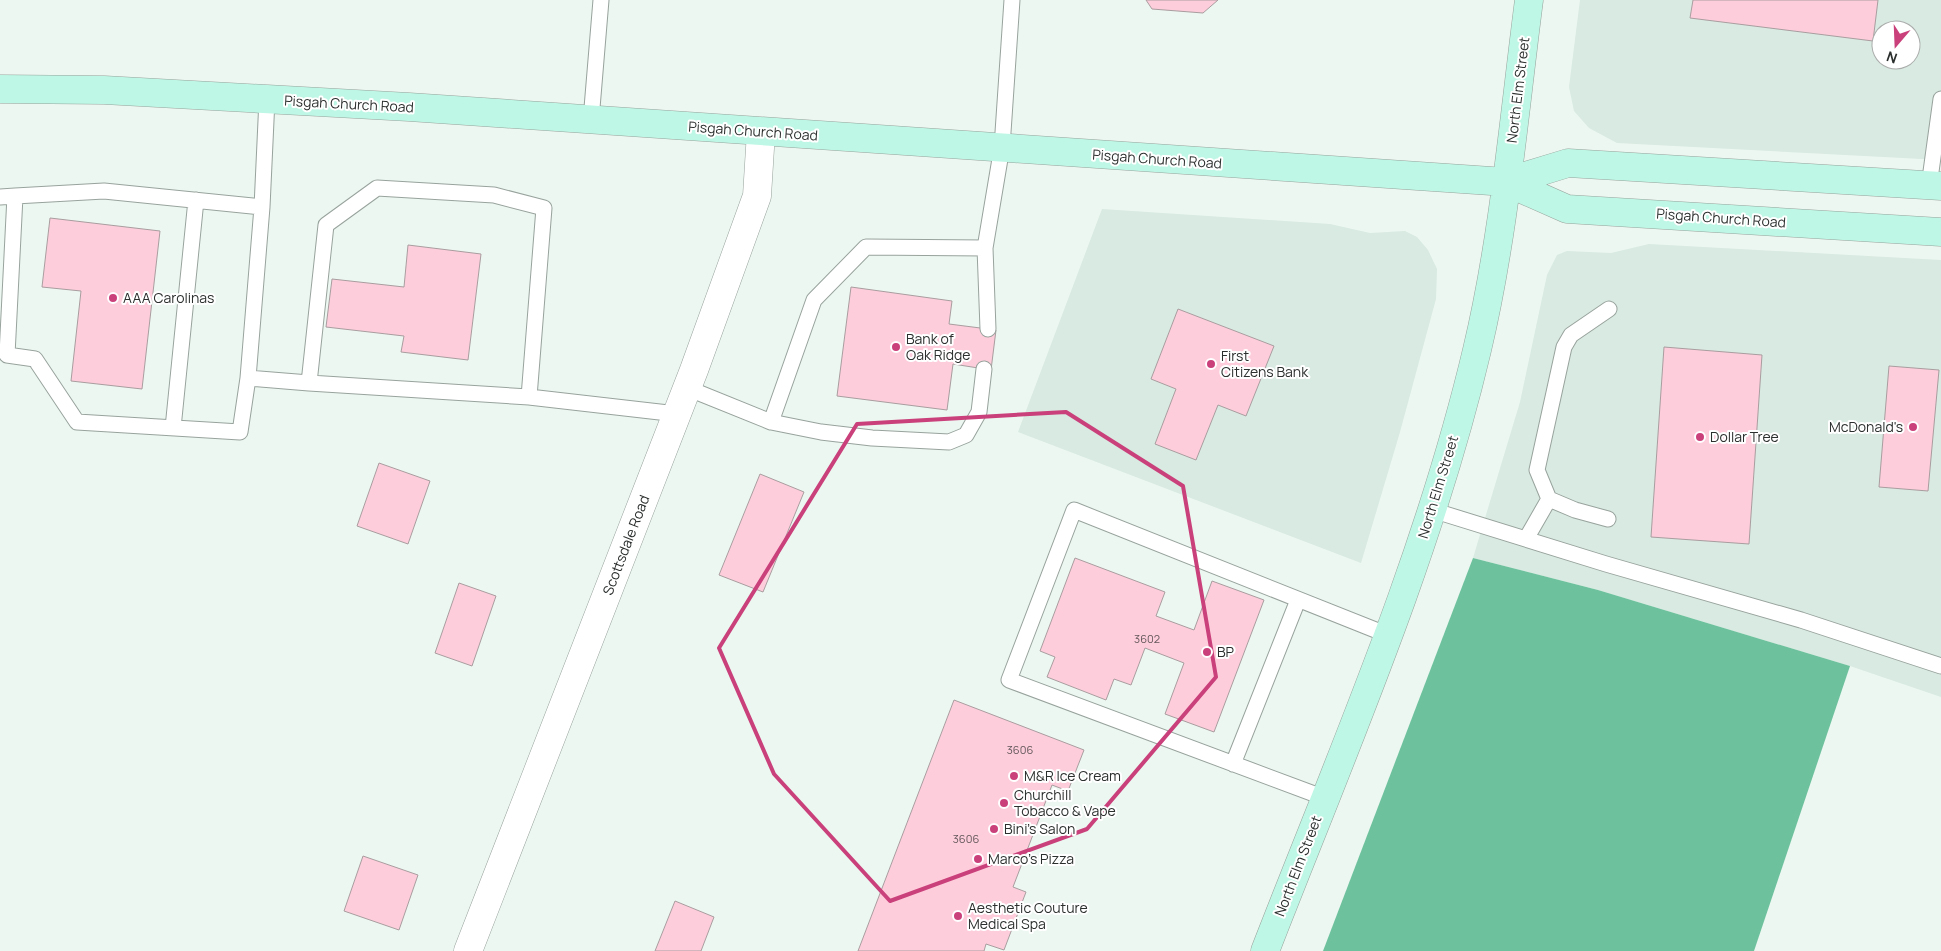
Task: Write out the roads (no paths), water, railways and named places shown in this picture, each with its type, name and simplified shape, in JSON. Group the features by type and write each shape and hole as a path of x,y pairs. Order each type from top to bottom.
{"main road":[{"name":"North Elm Street","path":"1265,951 1388,635 1432,510 1458,424 1478,348 1493,267 1506,182 1529,0"},
{"name":"Pisgah Church Road","path":"0,89 104,90 267,99 1506,182 1567,208 1941,232"},
{"name":"Pisgah Church Road","path":"1506,182 1568,163 1935,186"}],"street":[{"name":"Scottsdale Road","path":"468,951 687,388 757,196 760,132"}],"lane":[{"path":"591,120 601,0"},
{"path":"988,329 985,248 1002,147 1012,0"},
{"path":"15,196 7,355 35,359 77,422 240,432 248,378 262,207 267,99"},
{"path":"1935,186 1941,99"},
{"path":"309,383 326,225 377,188 494,195 544,208 529,397"},
{"path":"0,197 104,191 262,207"},
{"path":"173,428 196,200"},
{"path":"771,422 814,300 866,247 985,248"},
{"path":"1608,519 1574,510 1549,500 1537,470 1564,347 1571,335 1609,309"},
{"path":"687,388 771,422 821,432 872,438 948,442 966,435 979,412 984,369"},
{"path":"248,378 529,397 677,414"},
{"path":"1526,539 1549,500"},
{"path":"1325,798 1009,680 1074,510 1388,635"},
{"path":"1432,510 1606,564 1801,620 1941,666"},
{"path":"1234,764 1298,600"}],"place":[{"name":"AAA Carolinas","path":"113,298"},
{"name":"Bank of Oak Ridge","path":"896,347"},
{"name":"First Citizens Bank","path":"1211,364"},
{"name":"McDonald's","path":"1913,427"},
{"name":"Dollar Tree","path":"1700,437"},
{"name":"BP","path":"1207,652"},
{"name":"M&R Ice Cream","path":"1014,776"},
{"name":"Churchill Tobacco & Vape","path":"1004,803"},
{"name":"Bini's Salon","path":"994,829"},
{"name":"Marco's Pizza","path":"978,859"},
{"name":"Aesthetic Couture Medical Spa","path":"958,916"}]}
